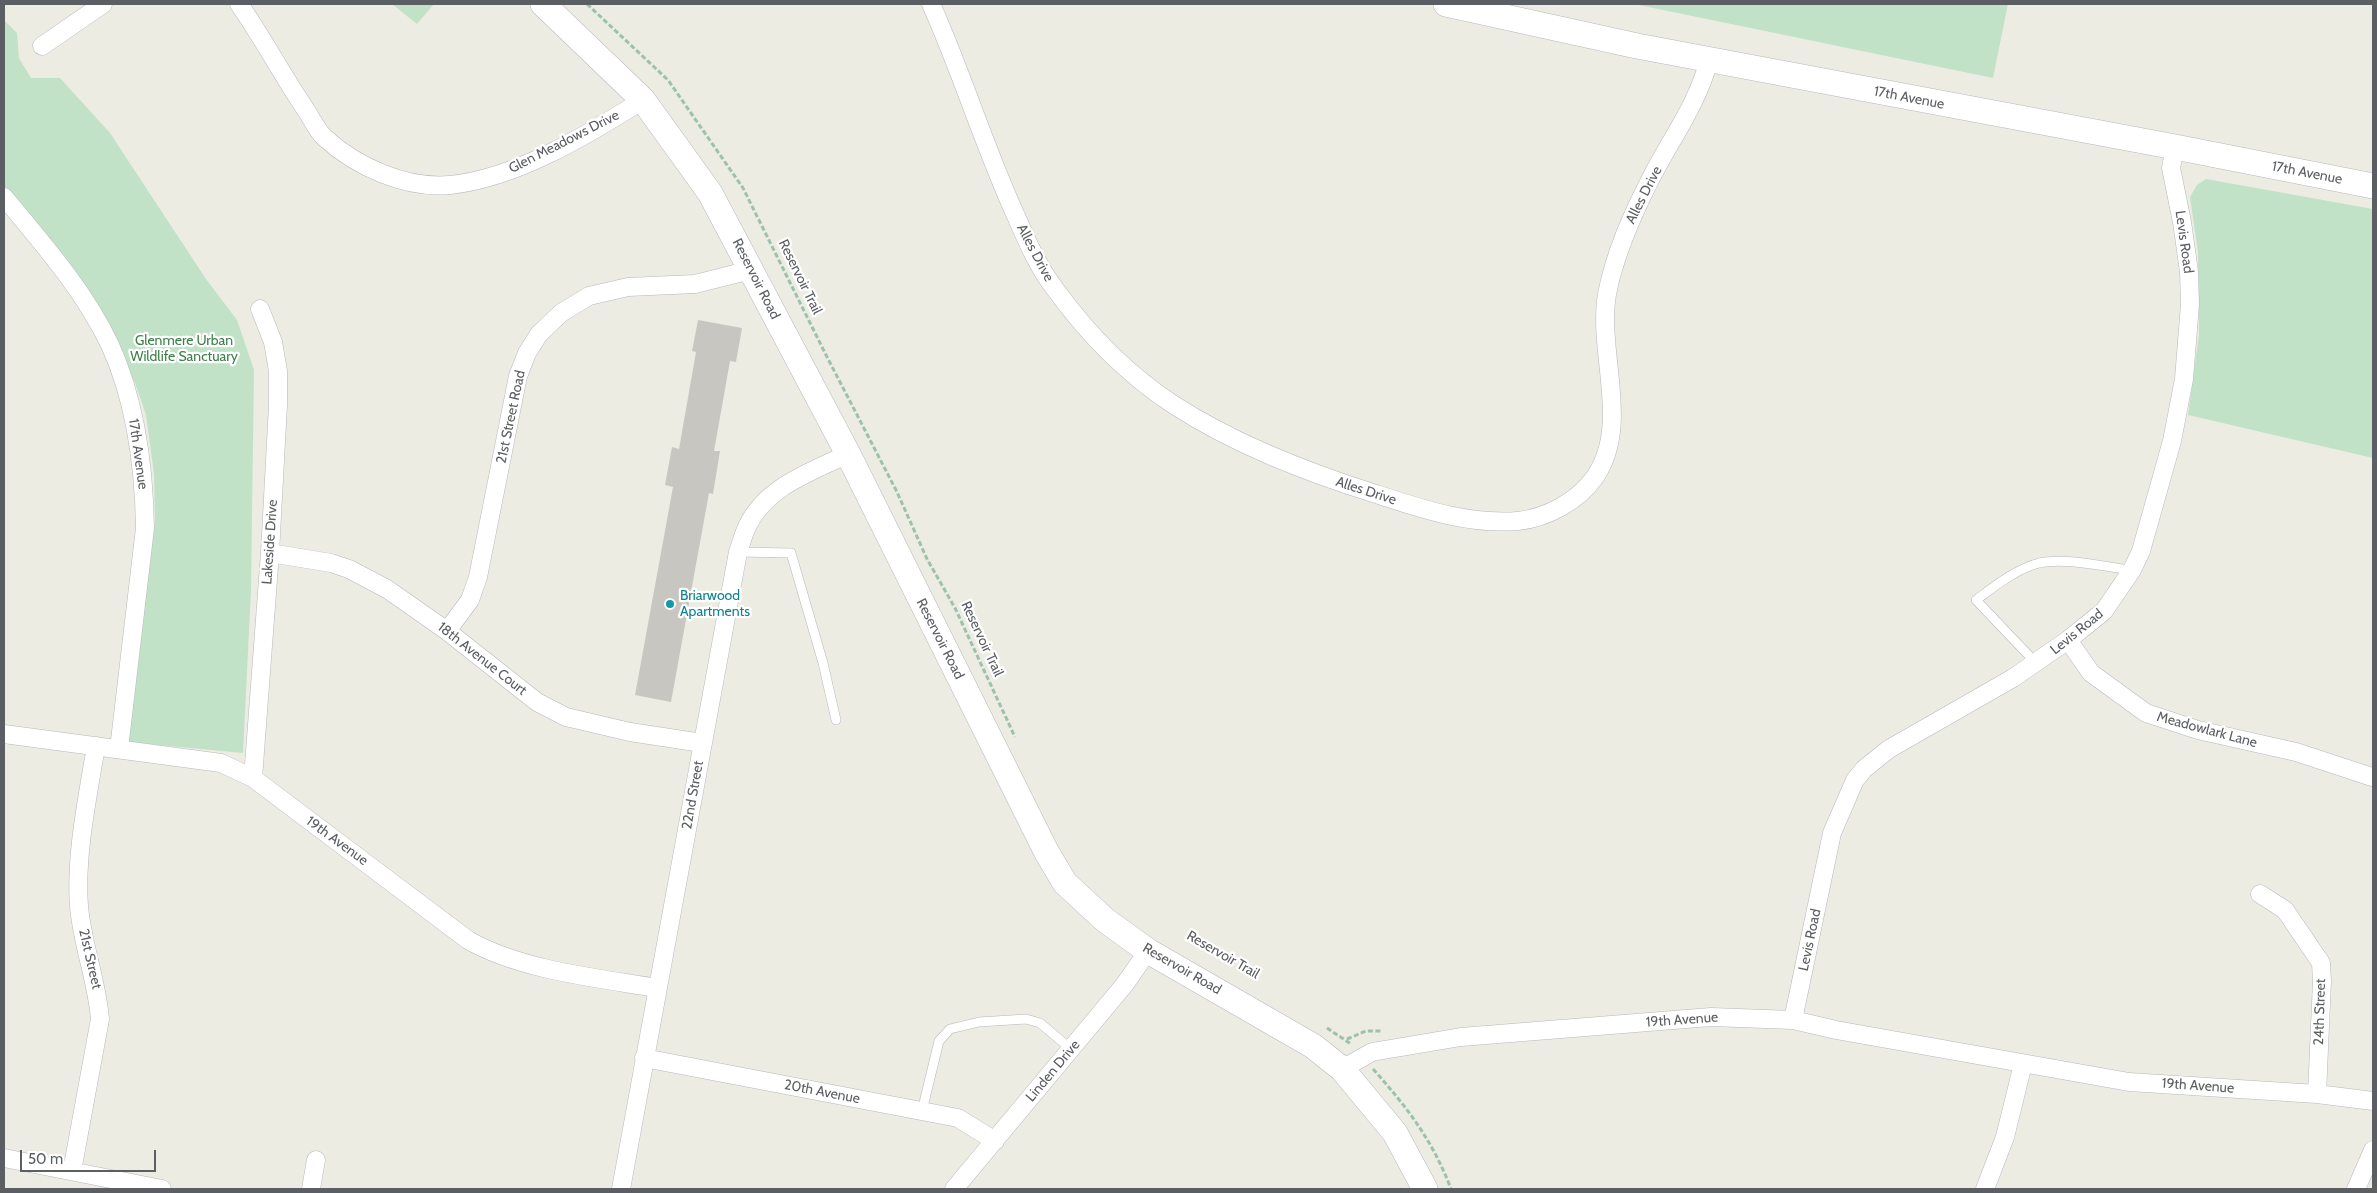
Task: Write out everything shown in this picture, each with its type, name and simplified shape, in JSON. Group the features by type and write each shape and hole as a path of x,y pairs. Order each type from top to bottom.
{"street":[{"path":"42,46 103,4"},
{"name":"Glen Meadows Drive","path":"239,4 260,33 289,85 324,137 350,157 383,174 417,183 449,185 503,174 569,143 643,100"},
{"name":"Reservoir Road","path":"543,4 643,100 710,193 848,454 1038,836 1065,883 1098,914 1148,951 1313,1046 1352,1063 1396,1133 1425,1189"},
{"name":"Alles Drive","path":"930,4 954,55 997,174 1033,255 1054,289 1111,354 1140,380 1173,404 1250,447 1331,480 1424,510 1471,520 1520,521 1551,513 1579,495 1596,476 1608,448 1612,419 1605,308 1610,276 1625,232 1652,176 1699,93 1709,60"},
{"name":"17th Avenue","path":"1446,4 1636,46 2373,186"},
{"name":"Levis Road","path":"1793,1020 1832,834 1855,780 1864,769 1889,749 2036,663 2068,640 2104,611 2132,570 2149,530 2172,441 2184,379 2190,304 2182,222 2171,168 2174,147"},
{"name":"17th Avenue","path":"4,198 40,239 72,284 110,345 127,393 136,430 144,496 145,528 119,748"},
{"name":"21st Street Road","path":"447,631 470,600 478,577 518,376 527,353 539,334 561,313 589,296 628,287 695,284 751,270"},
{"name":"Lakeside Drive","path":"253,778 270,553 278,371 273,342 260,309"},
{"name":"22nd Street","path":"621,1189 738,552 746,527 766,499 794,480 848,454"},
{"name":"18th Avenue Court","path":"270,553 308,558 349,569 387,589 447,631 537,702 566,717 630,732 702,743"},
{"name":"Meadowlark Lane","path":"2068,640 2091,673 2146,713 2198,730 2296,752 2372,777"},
{"name":"19th Avenue","path":"4,734 221,763 253,778 468,940 484,949 523,962 657,988"},
{"name":"21st Street","path":"72,1171 100,1019 98,993 83,932 78,888 96,746"},
{"name":"24th Street","path":"2260,894 2285,910 2321,963 2317,1094"},
{"name":"Linden Drive","path":"954,1189 1072,1050 1125,984 1148,951"},
{"name":"19th Avenue","path":"1352,1063 1372,1052 1461,1037 1711,1017 1793,1020 2023,1064 2129,1082 2317,1094 2373,1101"},
{"name":"20th Avenue","path":"644,1058 958,1118 995,1140"},
{"path":"1985,1189 2005,1137 2023,1064"},
{"path":"2356,1189 2373,1150"},
{"path":"4,1158 162,1189"},
{"path":"311,1189 316,1160"}],"lane":[{"path":"738,552 792,553 823,663 836,720"},
{"path":"2036,663 1976,600 2006,577 2039,563 2062,562 2132,570"},
{"path":"922,1112 939,1041 950,1029 979,1022 1026,1019 1040,1023 1072,1050"}],"path":[{"name":"Reservoir Trail","path":"587,4 668,80 743,188 826,355 898,492 927,560 955,608 1018,743"},
{"path":"1321,1025 1346,1039 1352,1063 1407,1107 1441,1163 1451,1189"}],"green space":[{"path":"392,4 434,4 417,24"},
{"path":"1634,4 2008,4 1993,78"},
{"name":"Glenmere Urban Wildlife Sanctuary","path":"4,20 17,33 19,58 31,78 60,78 110,133 206,279 237,320 254,370 251,591 243,753 127,742 155,522 154,474 146,415 135,383 115,340 43,233 4,186"},
{"path":"2206,179 2373,209 2373,458 2188,415 2199,334 2198,252 2190,197 2197,185"}],"building":[{"path":"698,320 742,328 736,362 730,361 714,451 720,451 713,494 709,493 671,702 635,695 673,487 665,485 672,447 679,449 696,352 692,351"}],"place":[{"name":"Briarwood Apartments","path":"670,604"}]}
